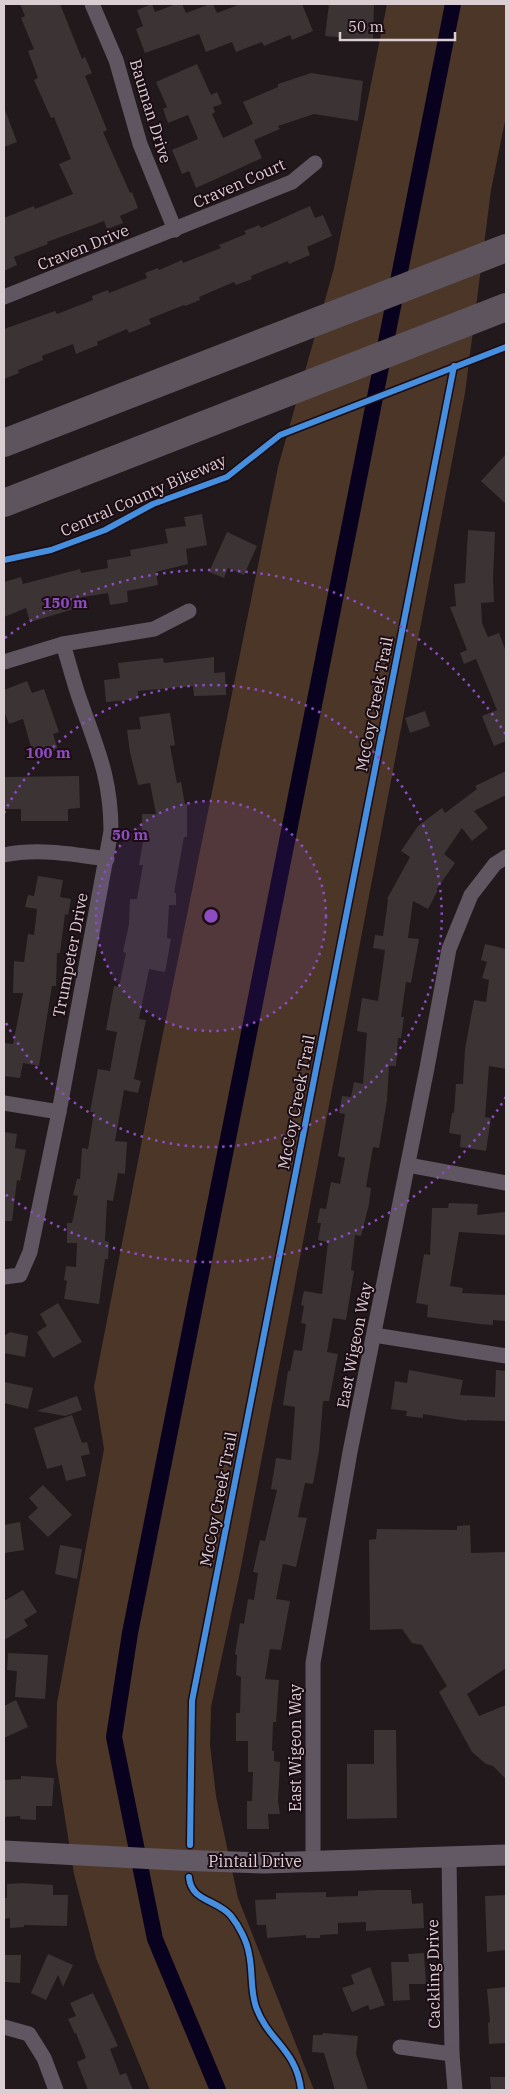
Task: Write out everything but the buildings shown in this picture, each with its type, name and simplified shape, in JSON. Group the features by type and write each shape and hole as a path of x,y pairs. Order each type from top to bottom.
{"highway":[{"path":"4,443 506,248"},
{"path":"4,503 506,307"}],"street":[{"name":"Bauman Drive","path":"92,4 116,60 140,144 174,230"},
{"name":"Craven Court","path":"174,230 292,182 315,163"},
{"name":"Craven Drive","path":"4,297 174,230"},
{"path":"4,662 63,644 154,629 189,611"},
{"name":"Trumpeter Drive","path":"4,1277 20,1276 30,1252 107,859 111,822 111,805 106,776 80,702 63,644"},
{"path":"4,855 18,852 53,852 107,859"},
{"name":"East Wigeon Way","path":"313,1862 313,1663 350,1452 449,949 471,896 495,864 506,857"},
{"path":"4,1103 58,1112"},
{"path":"408,1165 506,1183"},
{"path":"374,1335 506,1356"},
{"name":"Pintail Drive","path":"4,1851 265,1863 506,1855"},
{"name":"Cackling Drive","path":"449,1858 452,2054 455,2090"},
{"path":"4,2027 29,2034 44,2058 56,2090"},
{"path":"400,2047 452,2054"}],"shaded area":[{"path":"387,4 506,4 506,116 491,190 465,393 240,1572 211,1707 210,1745 216,1796 238,1898 314,2090 150,2090 96,1958 74,1874 56,1762 57,1703 104,1449 94,1387 159,1053 278,467 334,268"}],"waterway":[{"path":"218,2090 155,1939 114,1737 130,1633 453,4"}],"cycle path":[{"name":"Central County Bikeway","path":"4,560 51,550 105,530 153,504 227,477 280,435 506,347"},
{"name":"McCoy Creek Trail","path":"190,1845 192,1701 454,366"},
{"path":"189,1877 194,1891 199,1896 225,1910 240,1929 248,1949 256,2007 261,2019 294,2065 301,2090"}]}
